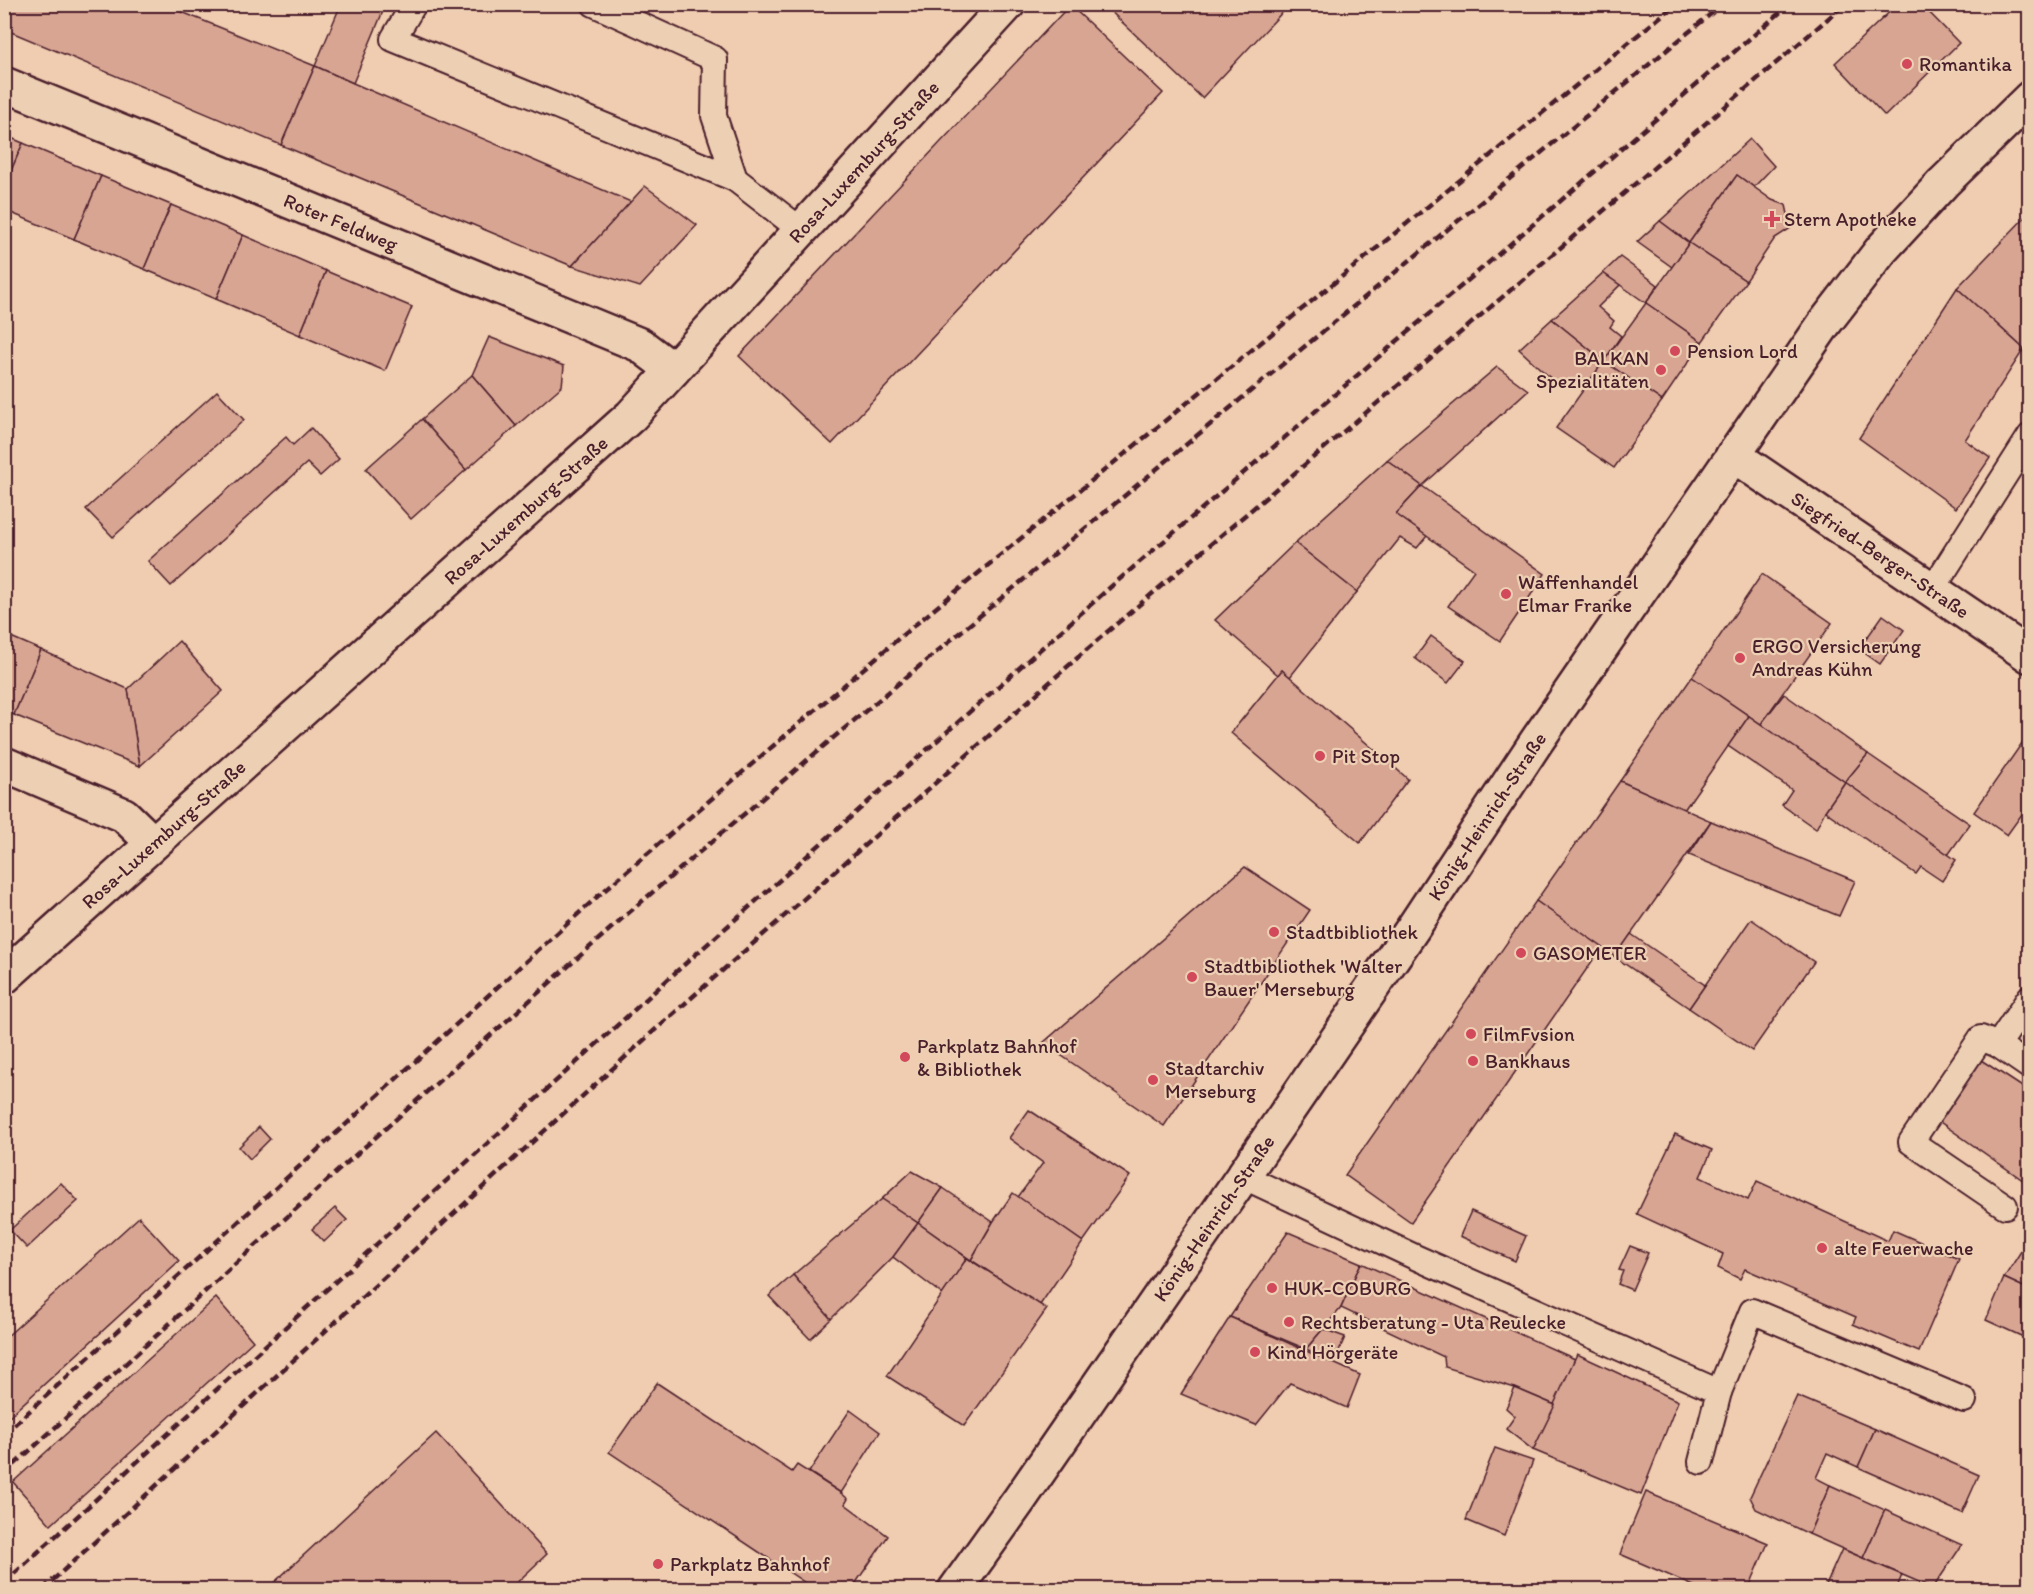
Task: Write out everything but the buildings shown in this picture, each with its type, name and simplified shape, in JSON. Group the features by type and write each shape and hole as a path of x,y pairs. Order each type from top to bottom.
{"street":[{"name":"Rosa-Luxemburg-Straße","path":"4,977 631,416 1008,4"},
{"name":"Roter Feldweg","path":"4,84 640,345 673,370"},
{"name":"König-Heinrich-Straße","path":"955,1590 1413,928 1536,742 1824,324 1882,249 1943,183 2030,98"},
{"name":"Siegfried-Berger-Straße","path":"1733,455 2030,656"},
{"path":"4,764 124,815 153,843"}],"lane":[{"path":"414,4 393,39 735,179 801,231"},
{"path":"594,4 715,59 714,116 735,179"},
{"path":"1932,590 2030,436"},
{"path":"1998,1045 2030,997"},
{"path":"2005,1206 1911,1142 1981,1038 1998,1045 2030,1067"},
{"path":"1242,1176 1415,1257 1719,1392"},
{"path":"1701,1462 1719,1392 1752,1311 1964,1400"}],"railway":[{"path":"4,1434 598,896 905,633 1676,4"},
{"path":"4,1474 341,1168 626,915 833,738 1271,374 1723,4"},
{"path":"4,1583 677,971 1114,584 1790,4"},
{"path":"42,1590 656,1029 1100,638 1845,4"}],"place":[{"name":"Romantika","path":"1907,64"},
{"name":"Stern Apotheke","path":"1772,219"},
{"name":"Pension Lord","path":"1675,351"},
{"name":"BALKAN Spezialitäten","path":"1661,370"},
{"name":"Waffenhandel Elmar Franke","path":"1506,594"},
{"name":"ERGO Versicherung Andreas Kühn","path":"1740,658"},
{"name":"Pit Stop","path":"1320,756"},
{"name":"Stadtbibliothek","path":"1274,932"},
{"name":"GASOMETER","path":"1521,953"},
{"name":"Stadtbibliothek 'Walter Bauer' Merseburg","path":"1192,977"},
{"name":"FilmFvsion","path":"1471,1034"},
{"name":"Parkplatz Bahnhof & Bibliothek","path":"905,1057"},
{"name":"Bankhaus","path":"1473,1061"},
{"name":"Stadtarchiv Merseburg","path":"1153,1080"},
{"name":"alte Feuerwache","path":"1822,1248"},
{"name":"HUK-COBURG","path":"1272,1288"},
{"name":"Rechtsberatung - Uta Reulecke","path":"1289,1322"},
{"name":"Kind Hörgeräte","path":"1255,1352"},
{"name":"Parkplatz Bahnhof","path":"658,1564"}]}
